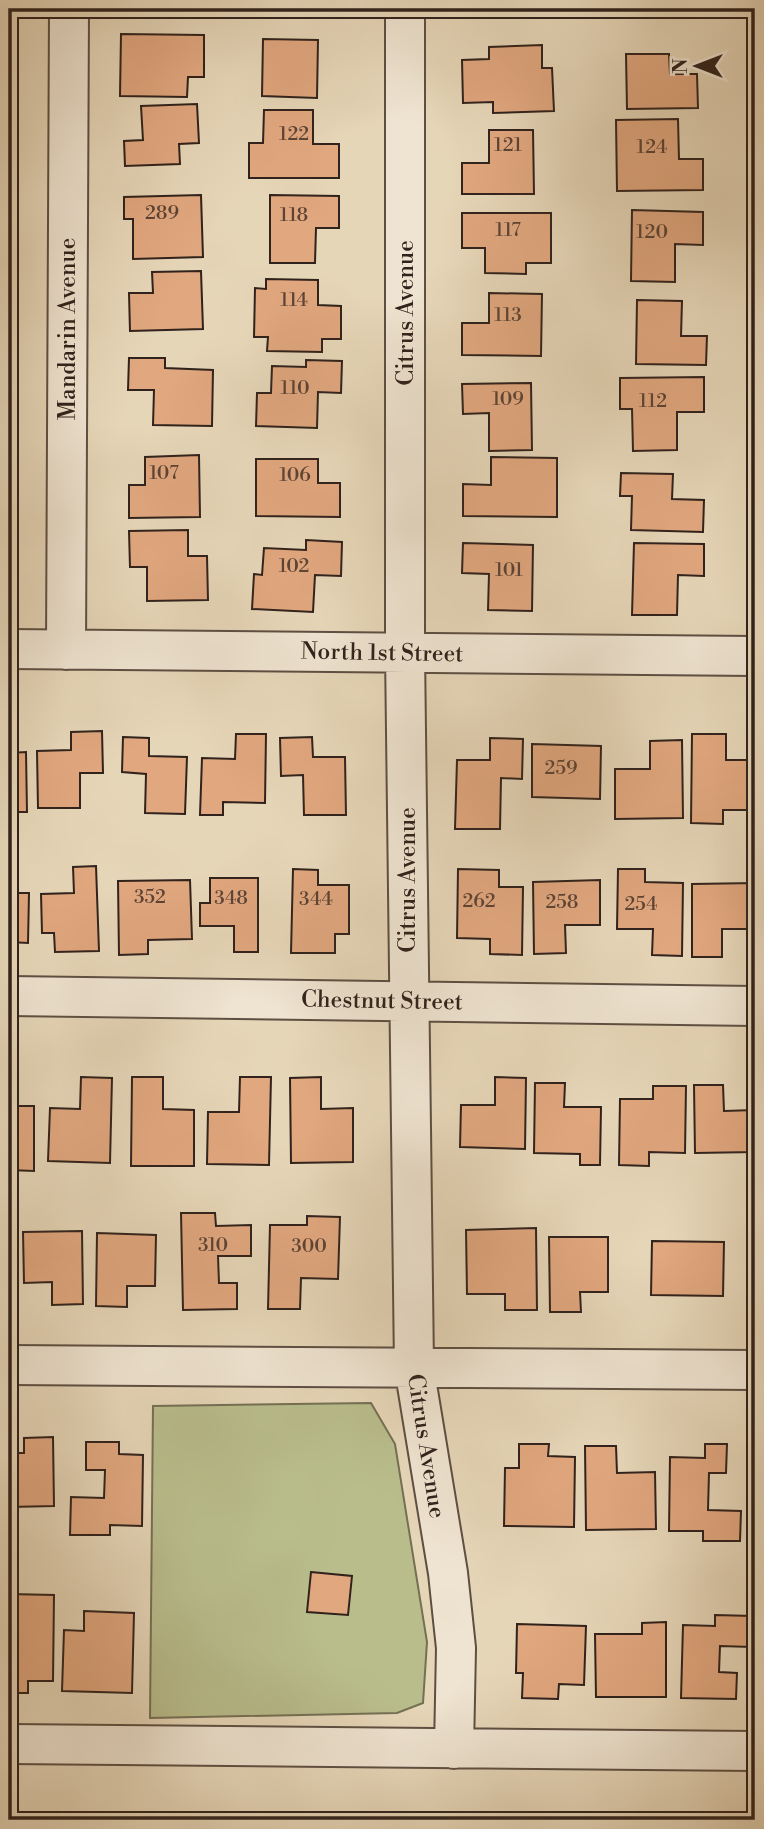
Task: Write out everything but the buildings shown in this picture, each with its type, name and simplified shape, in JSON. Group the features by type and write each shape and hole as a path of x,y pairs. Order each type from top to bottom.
{"street":[{"name":"Mandarin Avenue","path":"66,650 69,9"},
{"name":"Citrus Avenue","path":"405,9 405,652 414,1367 448,1573 456,1648 454,1749"},
{"name":"North 1st Street","path":"9,649 755,656"},
{"name":"Chestnut Street","path":"9,996 755,1006"},
{"path":"9,1365 755,1370"},
{"path":"9,1744 755,1751"}],"green space":[{"path":"371,1403 395,1444 427,1642 423,1703 397,1713 150,1718 153,1406"}]}
